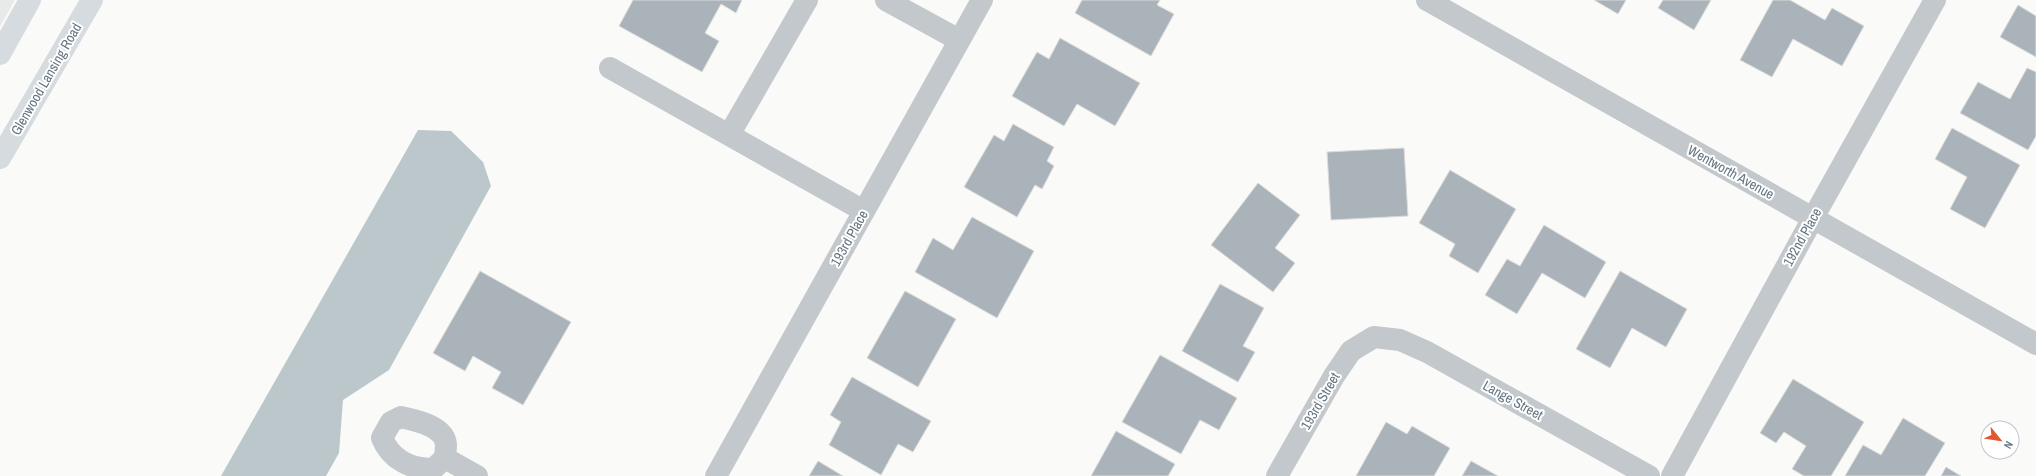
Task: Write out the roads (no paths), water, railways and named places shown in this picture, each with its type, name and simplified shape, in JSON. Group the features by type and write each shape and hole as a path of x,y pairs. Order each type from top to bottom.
{"main road":[{"path":"0,54 30,0"},
{"name":"Glenwood Lansing Road","path":"0,158 92,0"}],"street":[{"path":"728,135 807,0"},
{"path":"886,0 959,40"},
{"name":"193rd Place","path":"716,476 982,0"},
{"name":"Wentworth Avenue","path":"1427,0 2036,344"},
{"name":"192nd Place","path":"1672,476 1813,218 1935,0"},
{"path":"610,68 864,211"},
{"name":"193rd Street","path":"1277,476 1334,376 1351,351 1374,337"},
{"name":"Lange Street","path":"1374,337 1400,340 1427,352 1649,476"},
{"path":"445,458 476,476"}]}
